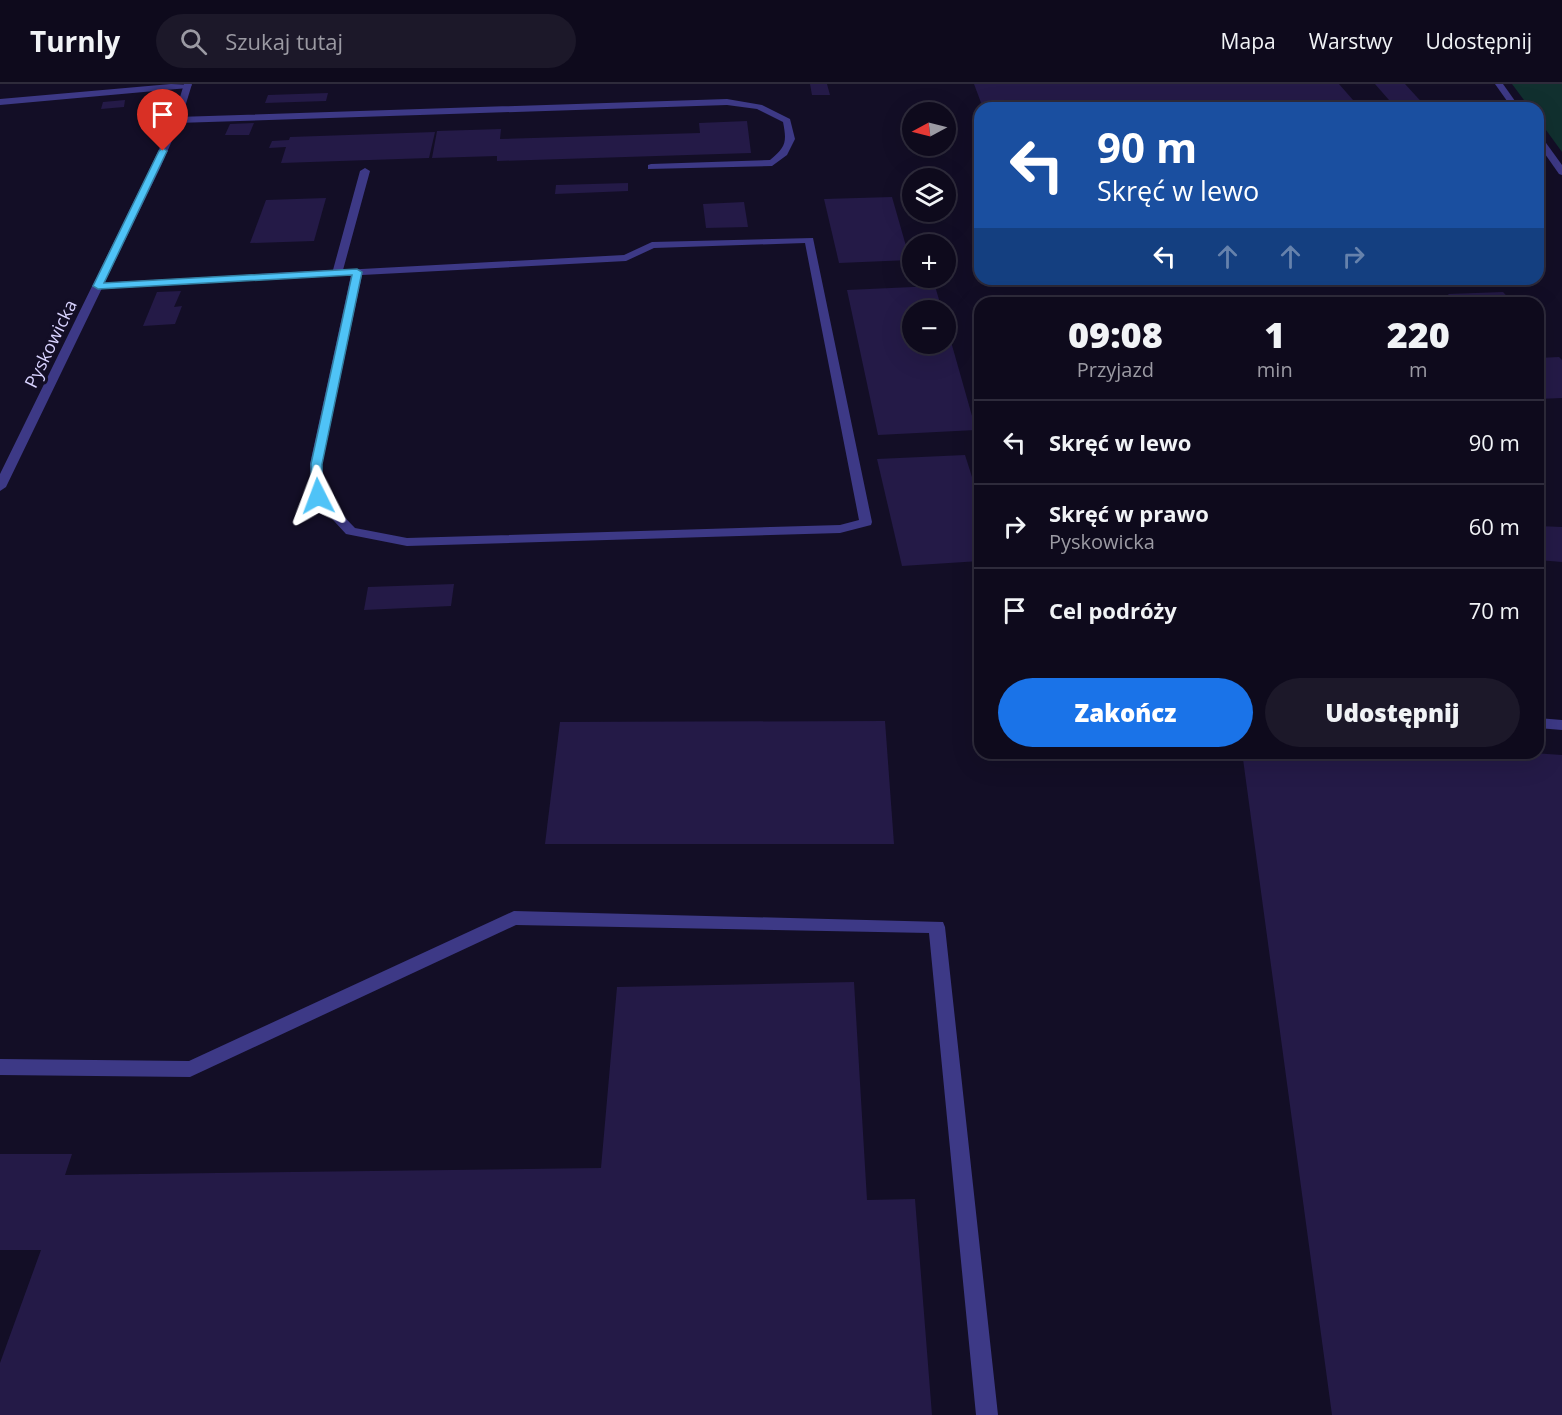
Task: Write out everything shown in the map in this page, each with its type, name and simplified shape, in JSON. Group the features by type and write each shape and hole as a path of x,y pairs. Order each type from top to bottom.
{"street":[{"path":"28,99 72,84"},
{"path":"0,102 188,84"},
{"name":"Pyskowicka","path":"0,487 177,120 188,84"},
{"path":"1499,84 1512,102"},
{"path":"177,120 727,102 759,107 787,121 791,139 784,153 772,163 651,167"},
{"path":"1544,146 1562,172"},
{"path":"337,273 365,171"},
{"path":"98,286 337,273 626,258 652,245 809,240 866,522 840,529 407,542 351,531 318,496 316,464 357,272"},
{"path":"1544,724 1562,725"},
{"path":"0,1067 190,1069 514,918 937,927 987,1415"}],"green space":[{"path":"1512,84 1562,84 1562,152 1544,127 1544,102 1526,102"}],"building":[{"path":"810,84 827,84 830,95 812,95"},
{"path":"974,84 1339,84 1355,102 981,102"},
{"path":"1375,84 1405,84 1422,102 1391,102"},
{"path":"328,93 326,101 265,103 268,95"},
{"path":"125,100 124,107 101,109 103,102"},
{"path":"747,121 751,153 497,161 497,156 432,158 437,131 501,129 500,139 700,133 699,123"},
{"path":"254,123 249,135 225,135 230,124"},
{"path":"435,132 429,158 281,163 286,147 269,148 272,141 289,140 290,137"},
{"path":"628,183 628,191 555,194 556,185"},
{"path":"892,197 903,234 902,260 839,263 824,199"},
{"path":"326,198 314,241 250,243 266,200"},
{"path":"744,202 748,227 706,228 703,204"},
{"path":"936,288 939,300 902,300 902,354 954,354 974,430 878,435 847,290"},
{"path":"181,291 174,307 182,306 175,324 143,326 157,292"},
{"path":"1503,292 1508,297 1450,297 1448,294"},
{"path":"1559,357 1562,360 1562,398 1544,399 1544,358"},
{"path":"965,455 974,483 974,561 902,566 877,459"},
{"path":"1544,526 1562,527 1562,562 1544,560"},
{"path":"454,584 451,606 364,610 368,587"},
{"path":"885,721 894,844 545,844 560,722"},
{"path":"1544,754 1562,755 1562,1415 1332,1415 1243,759 1544,759"},
{"path":"854,982 867,1200 915,1199 932,1415 0,1415 0,1363 41,1250 0,1250 0,1154 72,1154 65,1175 601,1168 617,987"}],"route":[{"path":"163,151 98,286 357,272 316,464 318,496"}]}
